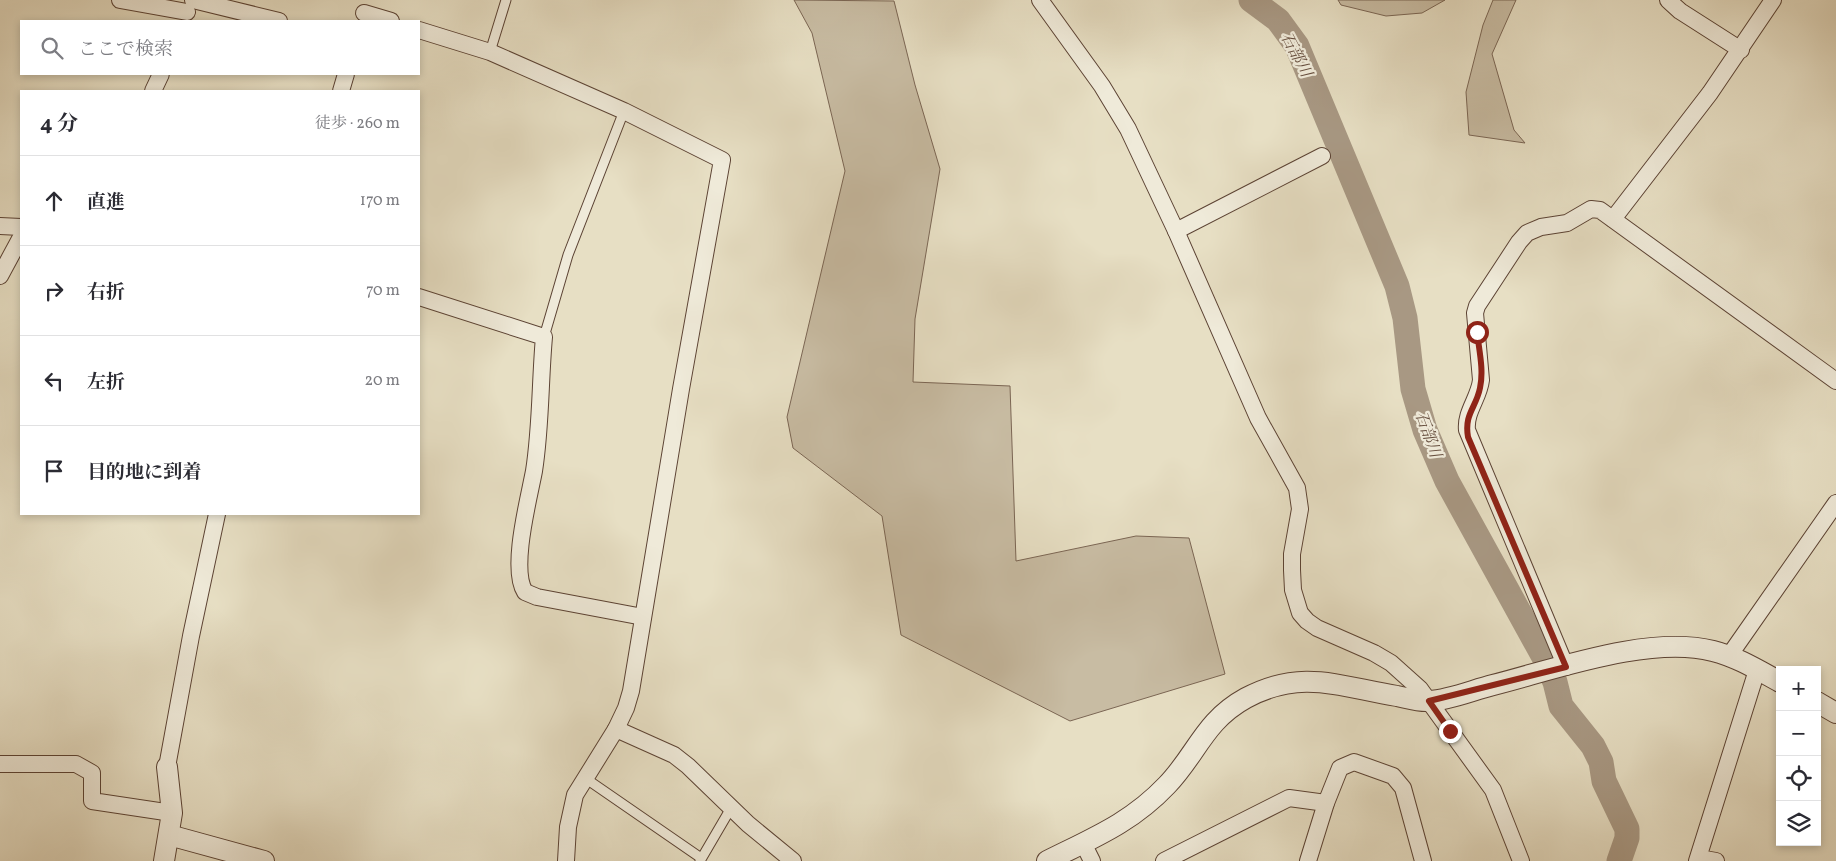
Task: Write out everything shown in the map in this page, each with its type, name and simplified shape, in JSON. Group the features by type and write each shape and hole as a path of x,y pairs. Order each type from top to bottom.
{"street":[{"path":"120,0 273,20"},
{"path":"1040,0 1114,105 1128,129 1176,231 1258,418 1292,476 1300,498 1299,521 1292,554 1293,590 1300,613 1307,622 1317,628 1374,653 1407,675 1429,701 1492,790 1521,861"},
{"path":"1668,0 1680,11 1741,50"},
{"path":"1613,219 1741,50 1773,0"},
{"path":"364,11 388,20"},
{"path":"420,30 490,52 624,111 722,160 631,691 626,708 616,729 585,778 571,807 566,861"},
{"path":"153,90 161,75"},
{"path":"341,90 346,75"},
{"path":"1176,231 1322,156"},
{"path":"1566,667 1468,437 1466,423 1480,389 1481,380 1475,313 1482,297 1519,242 1528,233 1541,227 1568,224 1591,209 1600,210 1836,381"},
{"path":"0,226 20,235"},
{"path":"0,276 20,237"},
{"path":"420,297 544,337 534,471 526,502 521,541 522,587 530,595 537,597 643,617"},
{"path":"1729,656 1836,503"},
{"path":"164,861 172,813 167,766 191,636 217,515"},
{"path":"1047,861 1126,822 1149,802 1181,769 1202,737 1221,714 1254,695 1277,686 1305,681 1336,683 1378,693 1429,701 1628,651 1662,647 1694,647 1729,656 1776,680"},
{"path":"1716,861 1698,859 1758,670"},
{"path":"1821,704 1836,712"},
{"path":"616,729 674,755 731,808 794,861"},
{"path":"1308,861 1326,803 1340,768 1354,762 1393,776 1403,788 1423,861"},
{"path":"0,764 76,764 92,773 92,801 172,813"},
{"path":"1164,861 1289,798 1326,803"},
{"path":"169,835 264,861"},
{"path":"1083,843 1092,861"}],"lane":[{"path":"490,52 506,0"},
{"path":"544,337 568,255 624,111"},
{"path":"585,778 700,860 731,808"}],"shaded area":[{"path":"794,0 894,1 915,85 940,169 915,319 913,382 1010,386 1016,561 1136,536 1189,538 1225,674 1070,721 901,635 882,516 793,448 787,417 845,171 812,33"},
{"path":"1338,0 1445,0 1422,13 1386,16 1341,5"},
{"path":"1493,0 1516,0 1492,54 1514,130 1525,143 1469,135 1466,92 1483,25"}],"waterway":[{"name":"石部川","path":"1251,0 1278,20 1297,46 1397,286 1405,318 1413,389 1425,430 1447,481 1545,659 1555,682 1561,706 1593,746 1601,762 1604,781 1627,829 1627,838 1619,861"}],"route":[{"path":"1450,731 1429,701 1566,667 1468,437 1466,423 1480,389 1482,371 1477,332"}]}
